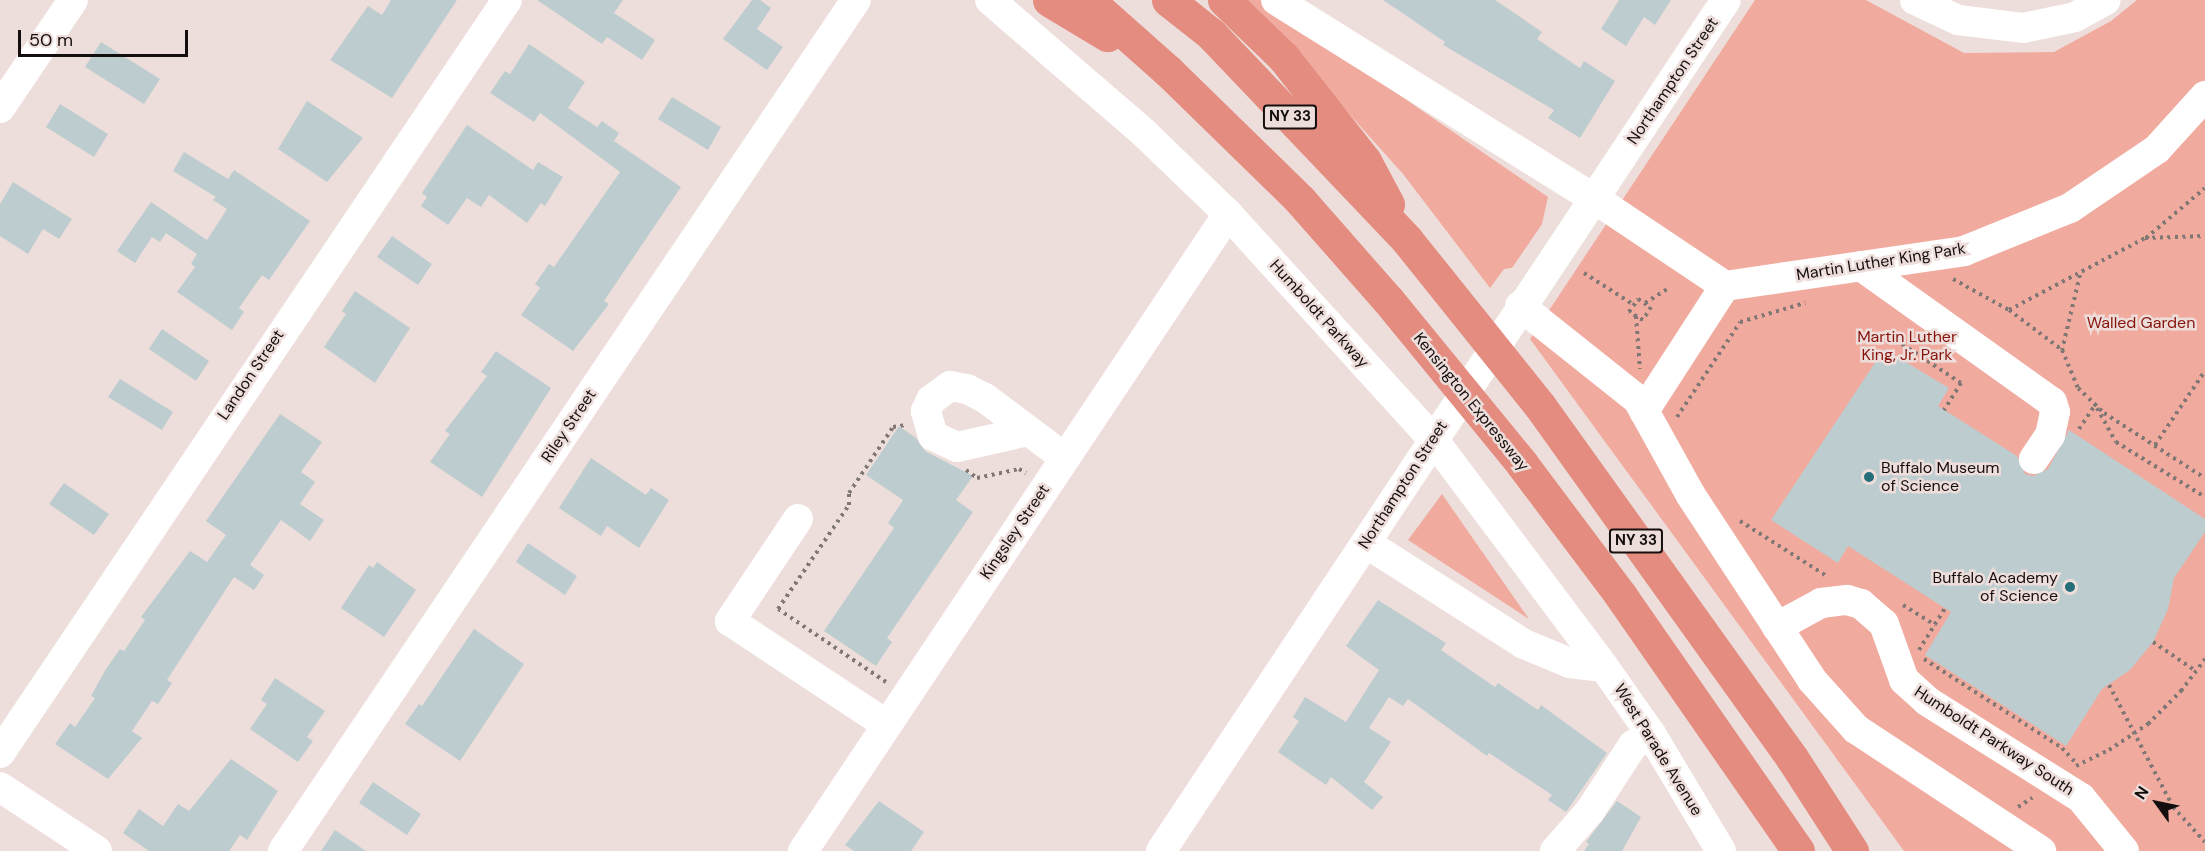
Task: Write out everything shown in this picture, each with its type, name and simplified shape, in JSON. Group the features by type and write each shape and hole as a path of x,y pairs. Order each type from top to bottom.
{"highway":[{"path":"1049,0 1168,71"},
{"name":"Kensington Expressway","path":"1088,0 1168,71 1300,200 1522,464 1621,596 1798,851"},
{"name":"NY 33","path":"1168,0 1211,34 1407,240 1546,416 1792,758 1852,851"},
{"path":"1224,0 1284,58 1365,161 1407,240"}],"street":[{"path":"0,108 73,0"},
{"name":"Landon Street","path":"0,753 507,0"},
{"name":"Riley Street","path":"283,851 856,0"},
{"name":"Humboldt Parkway","path":"990,0 1145,134 1228,214 1439,430 1604,667"},
{"path":"1276,0 1595,199 1725,286 1644,411"},
{"name":"Northampton Street","path":"1161,851 1726,0"},
{"path":"1916,0 1958,20 2024,28 2075,17 2106,0"},
{"name":"Martin Luther King Park","path":"1725,286 1964,250 2070,208 2157,149 2205,96"},
{"name":"Kingsley Street","path":"803,851 1228,214"},
{"path":"1861,266 2052,402 2050,435 2034,459"},
{"path":"1515,315 1638,400 1690,494 1812,680 1856,729 2041,851"},
{"path":"1028,431 1065,458"},
{"path":"798,519 730,621 886,725"},
{"name":"West Parade Avenue","path":"1366,543 1524,644 1570,663 1604,667 1651,734 1720,851"},
{"name":"Humboldt Parkway South","path":"1777,627 1821,603 1847,600 1861,604 1884,624 1904,680 1927,701 2066,778 2124,851"},
{"path":"1555,851 1590,811 1633,745 1651,734"},
{"path":"0,787 97,851"}],"path":[{"path":"2009,310 2145,238 2205,188"},
{"path":"2145,238 2205,236"},
{"path":"1916,258 2009,310 2062,350 2078,388 2096,405 2205,478"},
{"path":"1584,273 1634,305"},
{"path":"2062,350 2080,274"},
{"path":"1645,303 1669,288"},
{"path":"1638,299 1651,307 1643,320 1629,312 1634,305 1638,299"},
{"path":"1672,429 1676,418 1740,322 1815,300"},
{"path":"1636,316 1638,345"},
{"path":"1896,340 1961,383 1944,410"},
{"path":"2156,445 2205,371"},
{"path":"2076,435 2096,405"},
{"path":"2096,405 2116,442 2205,497"},
{"path":"889,684 778,609 849,505 849,493 893,427 910,424"},
{"path":"1946,608 1917,654 2062,748 2066,778"},
{"path":"2153,642 2196,670"},
{"path":"1995,822 2134,734 2181,692 2205,659"},
{"path":"2109,685 2173,807 2205,842"}],"green space":[{"path":"1241,0 1261,0 1548,197 1542,224 1512,268 1504,269 1490,288 1403,174 1292,50"},
{"name":"Martin Luther King, Jr. Park","path":"1755,0 1866,0 1964,53 2054,52 2111,21 2137,0 2205,0 2205,851 1904,851 1530,339"},
{"path":"1442,494 1529,619 1408,540"}],"building":[{"path":"391,0 457,0 392,98 330,60 368,6 382,15"},
{"path":"537,0 623,0 614,13 655,40 642,60 607,37 602,44"},
{"path":"752,0 760,0 771,8 757,29 783,47 767,70 723,39"},
{"path":"1383,0 1495,0 1542,32 1537,39 1580,68 1584,61 1615,81 1580,138 1548,118 1554,110 1443,45 1445,42"},
{"path":"1619,0 1671,0 1655,25 1644,17 1626,46 1601,29"},
{"path":"101,42 160,79 144,104 85,67"},
{"path":"529,44 585,82 568,108 597,127 602,121 619,133 614,141 681,187 604,301 609,304 573,351 521,315 540,288 535,284 549,264 554,267 620,172 540,113 534,122 490,93 505,71 510,74"},
{"path":"672,97 721,127 708,150 658,119"},
{"path":"307,101 363,138 327,182 278,149"},
{"path":"60,104 108,134 94,157 46,127"},
{"path":"467,125 533,170 538,162 563,177 545,206 541,203 527,223 489,195 481,207 467,198 448,225 421,206 427,197 422,193"},
{"path":"184,152 228,179 234,170 310,221 269,280 262,275 239,308 244,312 232,330 177,292 195,267 191,264 197,254 166,233 160,242 152,237 135,263 117,251 151,202 207,240 227,209 213,200 216,197 173,171"},
{"path":"13,182 72,219 59,239 43,229 28,254 0,236 0,204"},
{"path":"392,236 432,264 418,285 377,257"},
{"path":"355,291 410,328 375,383 324,347 346,314 342,311"},
{"path":"162,329 209,361 196,381 149,349"},
{"path":"1884,349 1949,388 1938,406 2017,456 2025,474 2033,476 2048,469 2069,430 2205,519 2205,532 2174,578 2168,609 2153,642 2130,670 2102,689 2066,746 1925,655 1951,612 1848,546 1838,563 1771,520"},
{"path":"496,351 551,388 482,497 430,462 450,434 445,431 487,376 481,372"},
{"path":"120,379 173,412 162,430 108,397"},
{"path":"280,414 322,442 301,472 315,482 300,504 324,520 310,541 281,520 250,565 264,575 254,590 234,577 167,680 172,683 158,704 152,701 132,731 142,738 108,779 55,744 70,723 75,727 95,698 91,696 106,669 120,649 124,651 145,620 141,617 190,551 207,562 226,535 206,521"},
{"path":"899,426 916,438 925,451 973,476 956,500 973,512 887,638 892,642 876,666 824,631 894,528 888,523 903,500 866,475"},
{"path":"591,458 646,495 651,488 669,500 639,548 607,526 601,536 559,508"},
{"path":"64,483 109,514 94,535 49,504"},
{"path":"528,543 577,576 565,595 516,562"},
{"path":"377,562 416,590 384,637 341,608 369,565 373,568"},
{"path":"1378,600 1446,643 1441,650 1495,687 1498,683 1538,710 1541,705 1607,753 1566,812 1548,800 1552,795 1489,753 1487,756 1408,699 1403,706 1389,697 1369,728 1391,742 1364,782 1383,797 1372,810 1331,777 1326,785 1278,752 1299,721 1293,717 1305,697 1346,722 1379,670 1346,646"},
{"path":"474,629 524,664 460,761 405,724 419,704 422,706"},
{"path":"275,678 325,711 307,737 313,741 298,762 250,729 267,704 261,700"},
{"path":"231,759 278,791 247,840 240,835 229,851 149,851 123,833 139,809 163,826 178,804 189,811"},
{"path":"373,782 421,814 407,835 359,803"},
{"path":"879,801 924,832 911,851 854,851 845,845"},
{"path":"1617,801 1641,817 1622,851 1584,851 1589,844 1586,842"},
{"path":"335,830 366,851 321,851"}],"place":[{"name":"Buffalo Museum of Science","path":"1869,477"},
{"name":"Buffalo Academy of Science","path":"2070,587"}],"park label":[{"name":"Walled Garden","path":"2141,323"}]}
